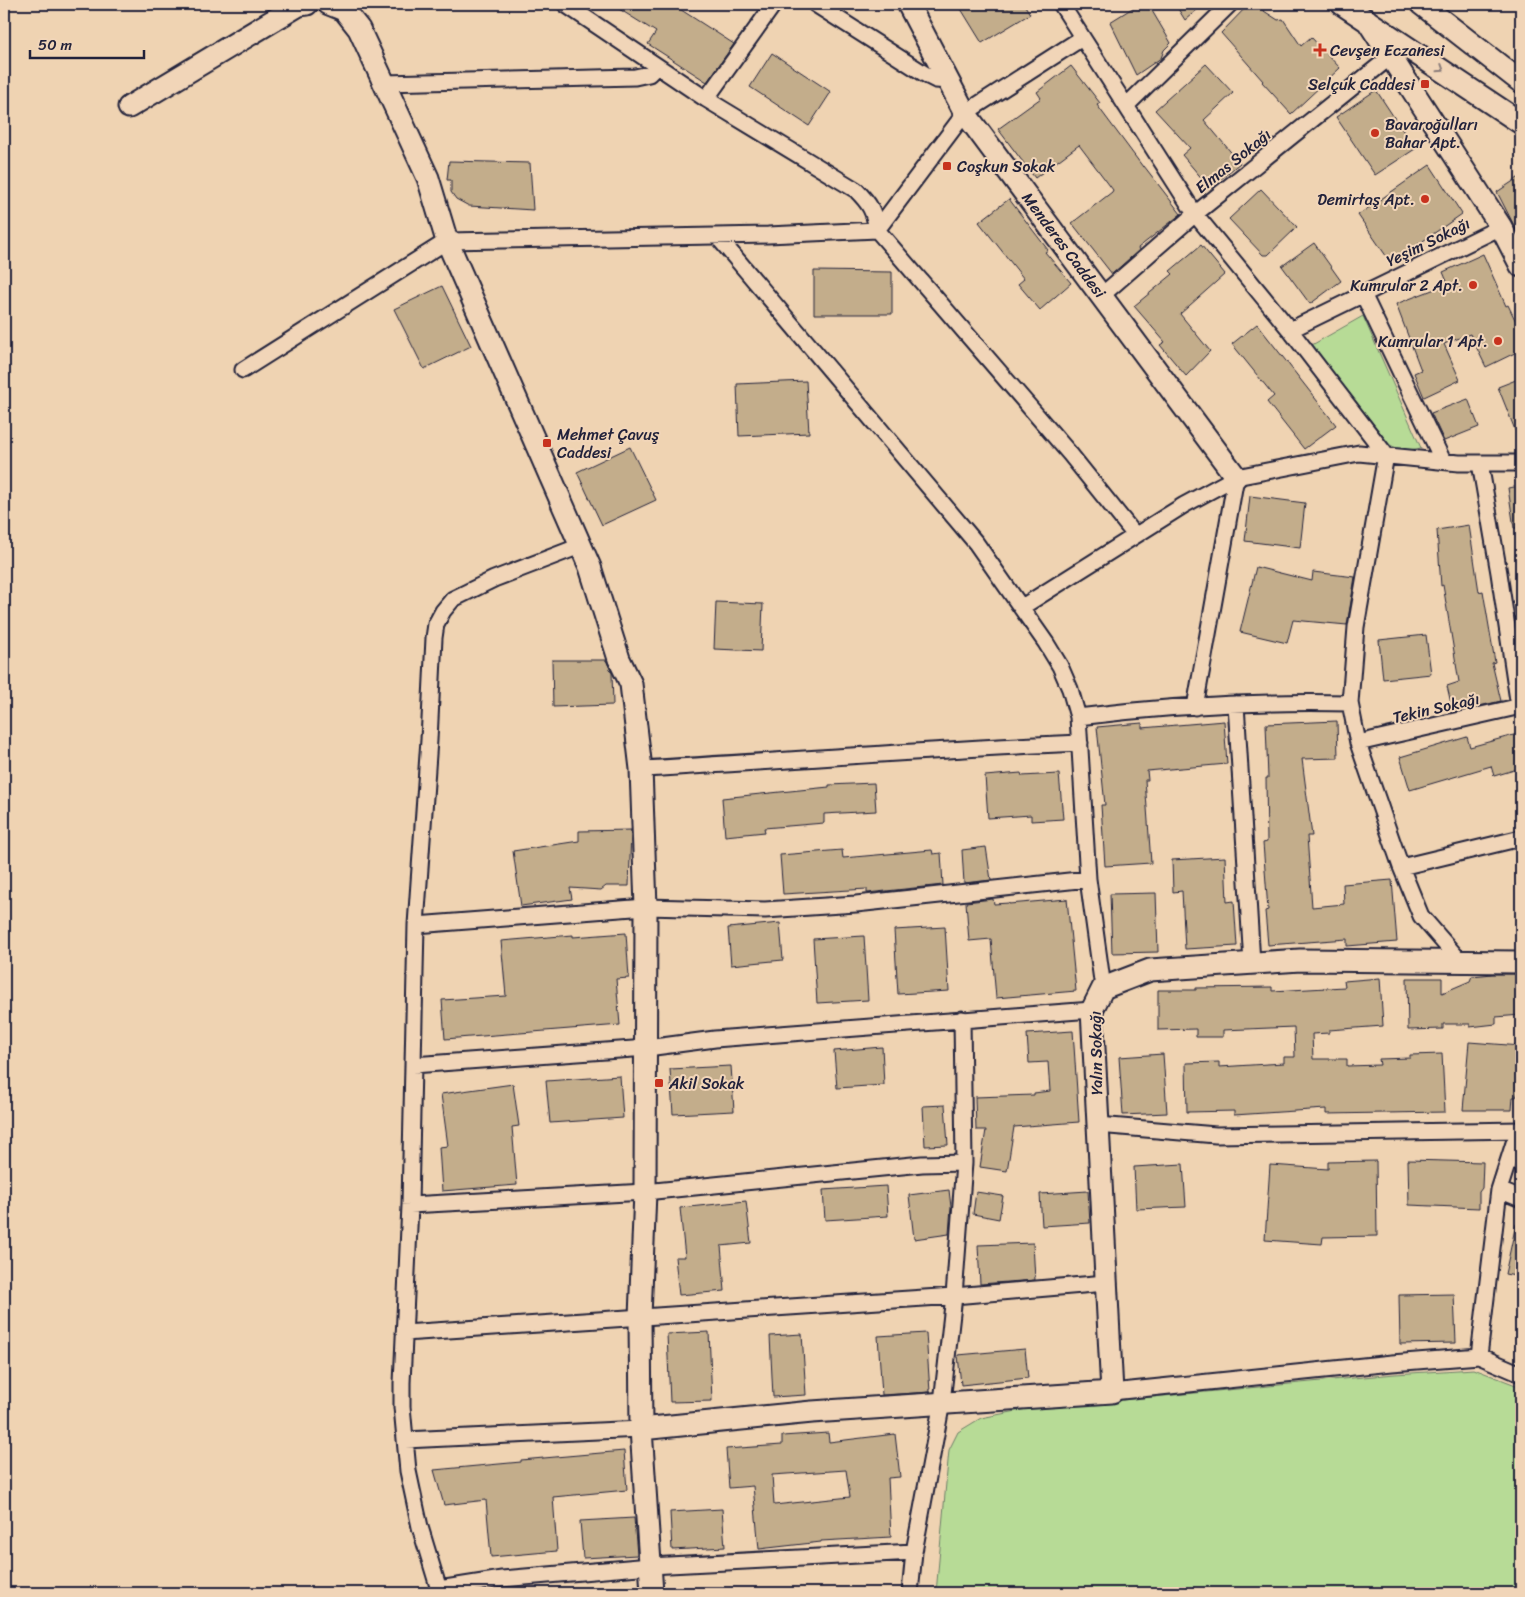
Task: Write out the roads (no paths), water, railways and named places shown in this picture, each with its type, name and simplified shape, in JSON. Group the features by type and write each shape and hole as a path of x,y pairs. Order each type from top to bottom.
{"street":[{"path":"129,107 299,5 307,4"},
{"path":"329,4 344,10 359,29 428,178 447,241 590,567 619,659 631,684 641,769 646,907 645,1192 640,1317 641,1429 652,1593"},
{"path":"565,4 706,99 856,190 867,201 874,212 878,230 1064,447 1135,535"},
{"path":"706,99 774,4"},
{"path":"815,4 928,76 936,80 949,81"},
{"name":"Menderes Caddesi","path":"908,4 965,113 1236,476"},
{"path":"1061,4 1195,214 1290,330 1386,455 1356,626 1350,703 1358,743 1400,867 1421,916 1460,960"},
{"path":"1126,106 1230,4"},
{"path":"1342,4 1521,123"},
{"path":"1421,4 1521,82"},
{"path":"1367,20 1501,227 1521,266"},
{"path":"878,230 965,113 1082,38"},
{"name":"Elmas Sokağı","path":"1101,296 1195,214 1390,57"},
{"path":"384,83 635,77 648,74 657,66"},
{"name":"Yeşim Sokağı","path":"1290,330 1501,227"},
{"path":"243,370 447,241 717,236 878,230"},
{"path":"717,236 976,543 1022,607 1060,666 1070,689 1078,717 1088,879 1103,988"},
{"path":"1363,294 1443,461"},
{"path":"1022,607 1184,505 1236,476 1359,453 1459,464 1521,463"},
{"path":"1480,463 1520,707"},
{"path":"1195,707 1236,476"},
{"path":"580,546 494,578 453,599 443,610 436,624 434,638 416,925 410,1205 402,1383 408,1471 420,1527 439,1591 502,1580 650,1566 914,1552"},
{"path":"1078,717 1236,704 1291,702 1350,703"},
{"path":"1236,704 1252,963"},
{"name":"Tekin Sokağı","path":"1358,743 1520,707"},
{"path":"641,769 809,760 939,749 1080,743"},
{"path":"1400,867 1521,838"},
{"path":"416,925 646,907 765,910 866,903 1088,879"},
{"name":"Yalın Sokağı","path":"1112,1392 1092,1010 1103,988 1150,970 1300,960 1521,962"},
{"path":"413,1065 646,1048 715,1039 1092,1010"},
{"path":"910,1593 914,1552 942,1402 954,1296 964,1163 962,1019"},
{"path":"1098,1125 1216,1135 1521,1130 1514,1142 1499,1190 1479,1356"},
{"path":"410,1205 645,1192 922,1164 964,1163"},
{"path":"1499,1190 1521,1199"},
{"path":"404,1333 954,1296 1106,1283"},
{"path":"405,1440 641,1429 812,1412 1112,1392 1392,1363 1479,1356 1521,1374"}],"place":[{"name":"Cevşen Eczanesi","path":"1320,50"},
{"name":"Selçuk Caddesi","path":"1425,84"},
{"name":"Bavaroğulları Bahar Apt.","path":"1375,133"},
{"name":"Coşkun Sokak","path":"947,166"},
{"name":"Demirtaş Apt.","path":"1425,199"},
{"name":"Kumrular 2 Apt.","path":"1473,285"},
{"name":"Kumrular 1 Apt.","path":"1498,341"},
{"name":"Mehmet Çavuş Caddesi","path":"547,443"},
{"name":"Akil Sokak","path":"659,1083"}]}
